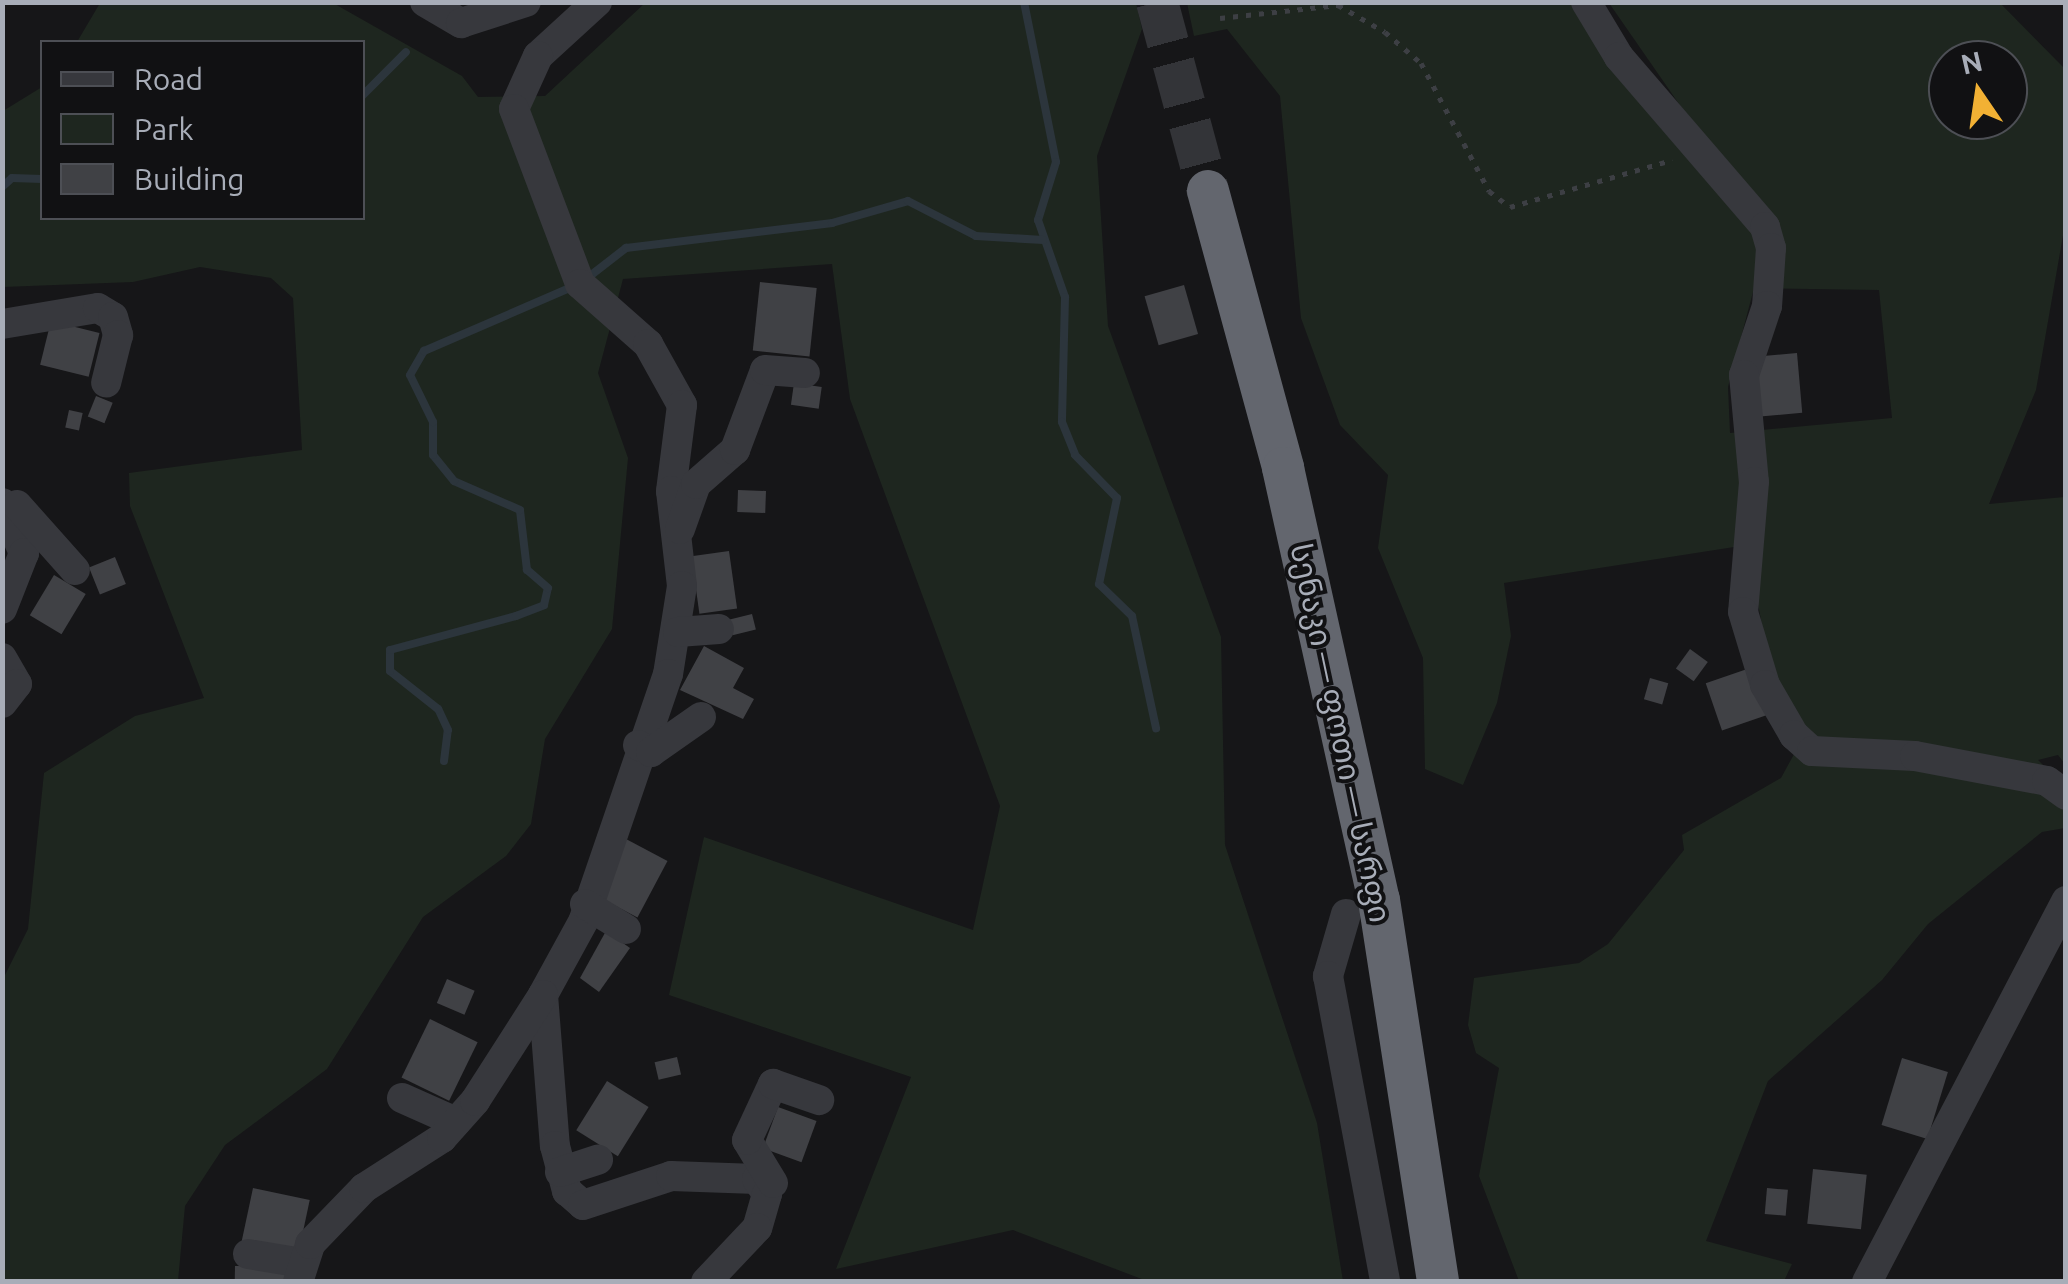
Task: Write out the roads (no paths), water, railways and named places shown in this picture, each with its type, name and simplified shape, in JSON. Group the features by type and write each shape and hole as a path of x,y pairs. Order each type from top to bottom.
{"highway":[{"name":"სენაკი — ფოთი — სარფი","path":"1208,191 1283,468 1379,900 1429,1199 1438,1282"}],"street":[{"path":"426,2 461,23 526,2"},
{"path":"248,1254 300,1272 364,1188 456,1122 543,995 585,904 678,632 671,492 684,430 670,370 580,284 514,109 538,56 596,2"},
{"path":"1586,2 1699,153 1765,228 1771,248 1767,306 1744,375 1754,482 1743,612 1764,685 1812,751 1915,756 2047,781 2066,795"},
{"path":"2,324 98,308 113,316 118,335 106,382"},
{"path":"676,545 696,484 735,450 765,370 805,374"},
{"path":"2,502 16,504 74,570"},
{"path":"2,502 24,553 2,609"},
{"path":"678,632 719,629"},
{"path":"2,658 16,684 2,703"},
{"path":"638,745 651,752 702,717"},
{"path":"1867,1282 2066,901"},
{"path":"585,904 626,930"},
{"path":"1346,914 1328,976 1385,1282"},
{"path":"543,995 560,1172 583,1204 672,1176 758,1179 767,1194"},
{"path":"706,1282 757,1228 777,1176 747,1140 773,1084 818,1100"},
{"path":"402,1098 456,1122"},
{"path":"560,1172 598,1160"}],"waterway":[{"path":"1024,2 1056,162 1038,220 1065,297 1062,422 1075,455 1117,498 1099,584 1132,616 1156,728"},
{"path":"365,93 406,52"},
{"path":"2,187 12,178 40,179"},
{"path":"586,279 626,248 832,223 908,201 976,236 1043,240"},
{"path":"444,761 448,730 438,709 390,671 390,650 516,616 544,605 548,588 527,570 520,510 454,481 433,455 433,422 410,375 424,351 574,286"}],"tunnel":[{"path":"1157,2 1208,191"}]}
